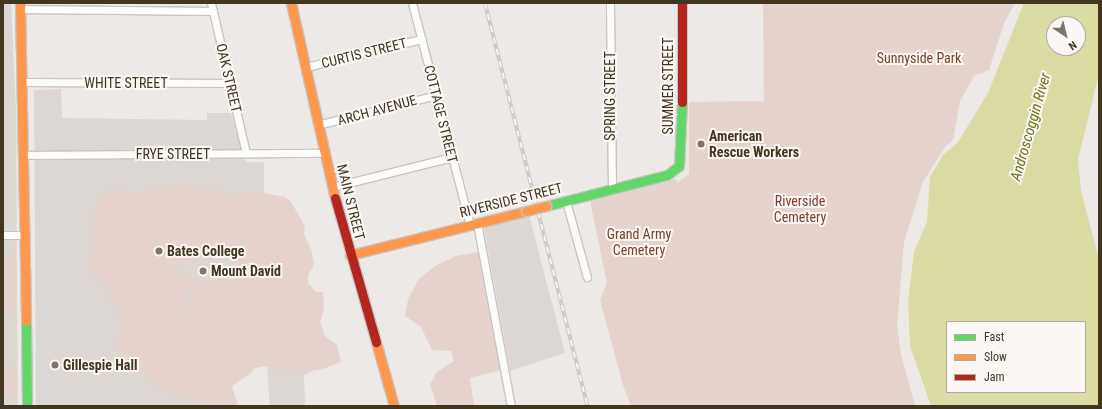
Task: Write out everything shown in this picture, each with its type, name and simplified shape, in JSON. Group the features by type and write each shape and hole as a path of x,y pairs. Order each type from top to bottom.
{"main road":[{"name":"MAIN STREET","path":"291,3 332,187 350,255 394,406"},
{"name":"SUMMER STREET","path":"677,169 682,153 682,3"},
{"path":"20,6 26,406"},
{"name":"RIVERSIDE STREET","path":"350,255 612,190 667,175 677,169"}],"street":[{"name":"OAK STREET","path":"211,3 246,153"},
{"name":"COTTAGE STREET","path":"412,3 452,157 473,224 511,406"},
{"name":"SPRING STREET","path":"610,3 612,190"},
{"path":"20,6 213,11"},
{"name":"CURTIS STREET","path":"306,67 422,39"},
{"name":"WHITE STREET","path":"22,82 230,83"},
{"name":"ARCH AVENUE","path":"317,125 436,95"},
{"name":"FRYE STREET","path":"23,155 324,153"},
{"path":"332,187 452,157"},
{"path":"566,201 587,277"},
{"path":"3,235 24,235"}],"shaded area":[{"path":"3,4 11,4 16,111 18,406 3,406"},
{"name":"Bates College","path":"61,89 62,118 207,120 207,113 231,113 246,162 264,162 264,211 315,370 304,375 305,405 270,406 267,366 228,373 238,406 36,406 34,90"},
{"path":"529,215 565,353 510,371 484,228"}],"green space":[{"name":"Riverside Cemetery","path":"763,3 1015,3 1004,23 989,70 974,76 960,101 953,140 944,148 923,182 904,242 897,325 901,354 915,406 631,406 623,385 600,300 607,283 590,201 676,179 677,183 689,174 689,102 764,101"},
{"path":"172,186 210,188 227,195 260,192 285,197 291,202 305,226 304,234 312,252 314,265 308,275 308,283 316,292 323,292 324,310 320,322 325,336 337,345 341,362 320,370 292,371 257,365 252,372 232,386 238,406 205,406 201,400 174,395 160,388 142,373 130,373 122,367 116,345 123,328 115,302 102,281 92,274 89,264 96,206 103,194 111,190 135,193","holes":["223,255 231,262 223,273 231,281 193,279 189,272 175,278 173,271 184,263 198,262 202,256","196,282 197,284 183,314 182,301"]},
{"path":"16,248 16,313 7,313 4,310 4,262"},
{"path":"478,252 502,370 470,378 474,406 437,406 430,384 437,372 454,361 451,351 432,350 421,327 405,316 408,299 419,279 435,266 456,256"},
{"path":"3,366 17,366 17,394 3,394"}],"water":[{"name":"Androscoggin River","path":"1024,3 1099,3 1099,74 1078,159 1081,191 1099,259 1099,406 931,406 910,346 908,302 914,252 927,222 930,177 943,155 958,142 988,93"}],"railway":[{"path":"485,3 588,406"}],"traffic: fast":[{"path":"546,206 667,175 679,166 682,102"},
{"path":"26,321 27,406"}],"traffic: slow":[{"path":"20,3 26,321"},
{"path":"291,3 335,198"},
{"path":"526,211 546,206"},
{"path":"350,255 526,211"},
{"path":"376,342 394,406"}],"traffic: jam":[{"path":"682,3 682,102"},
{"path":"335,198 376,342"}],"place":[{"name":"American Rescue Workers","path":"701,144"},
{"name":"Bates College","path":"159,251"},
{"name":"Mount David","path":"203,271"},
{"name":"Gillespie Hall","path":"55,365"}],"park label":[{"name":"Sunnyside Park","path":"919,58"},
{"name":"Grand Army Cemetery","path":"639,242"}]}
